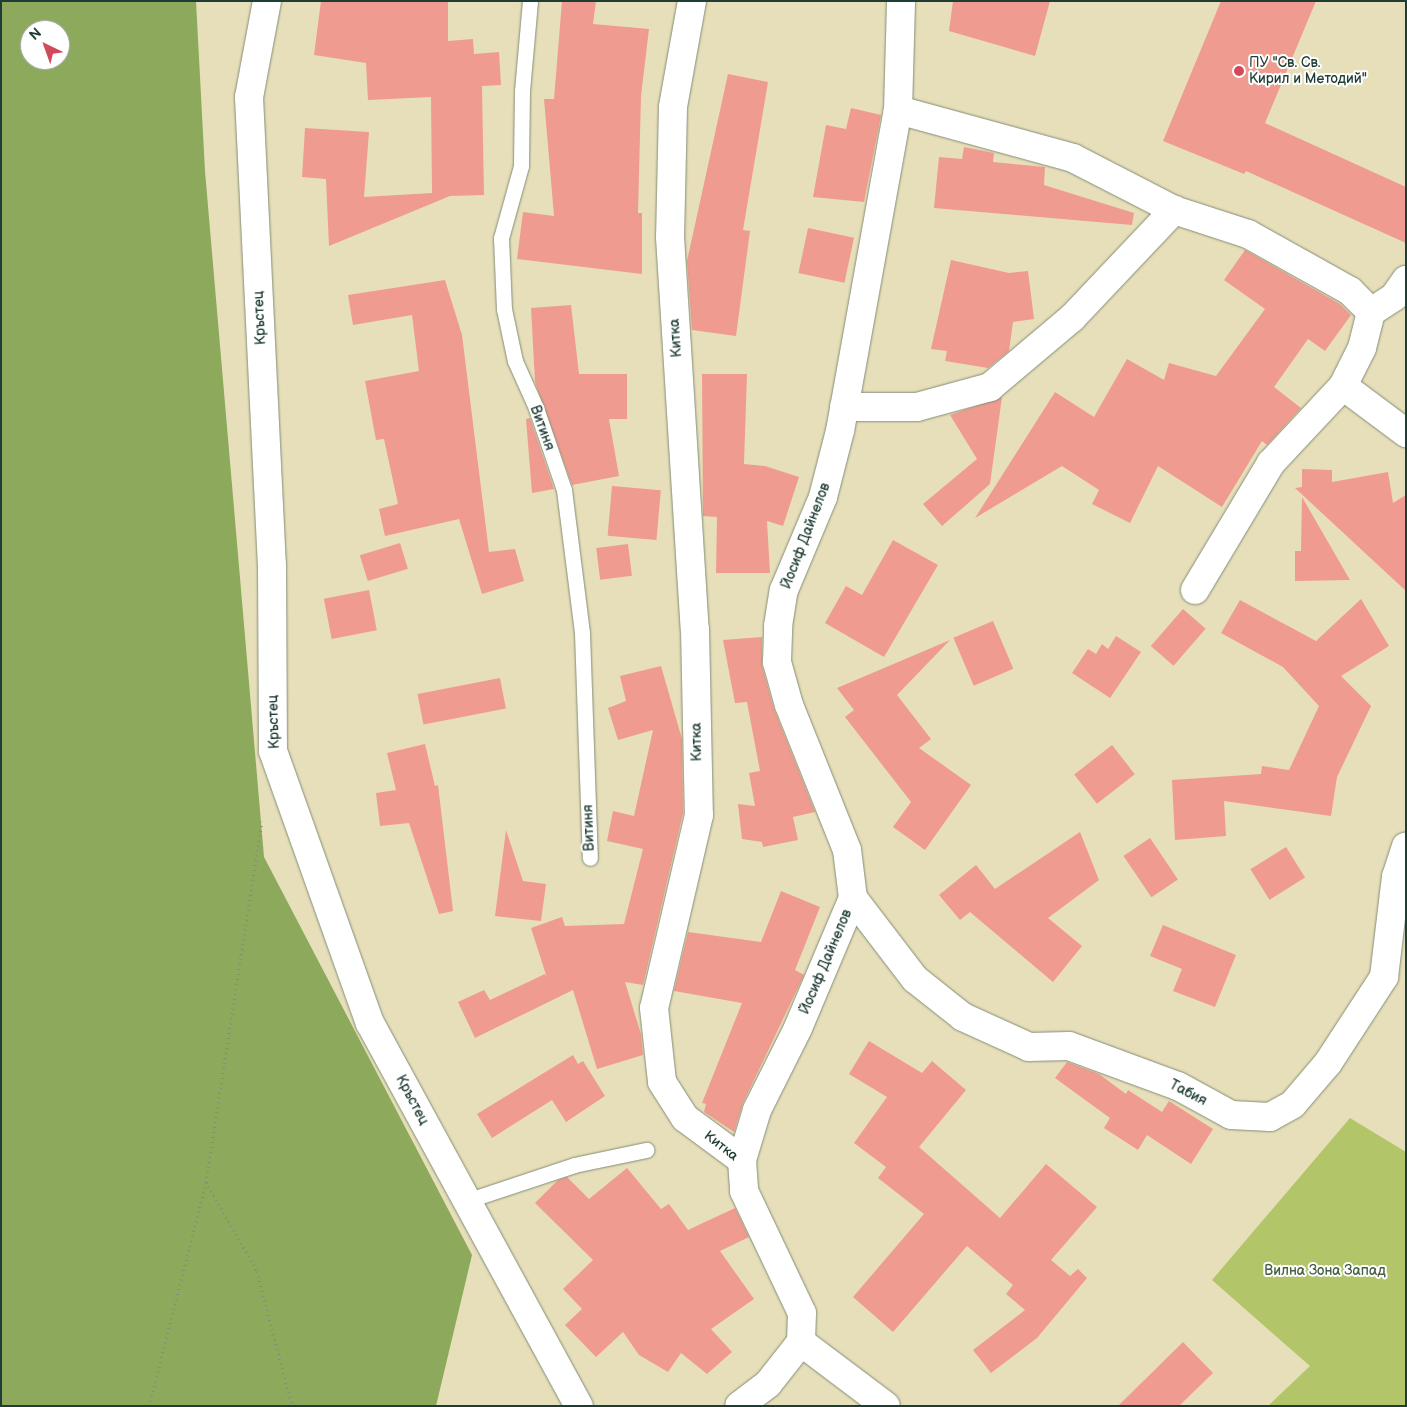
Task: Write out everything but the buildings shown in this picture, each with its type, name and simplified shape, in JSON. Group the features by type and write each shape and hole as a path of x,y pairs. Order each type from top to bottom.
{"street":[{"name":"Кръстец","path":"267,1 249,97 272,565 273,751 370,1023 579,1406"},
{"name":"Китка","path":"692,1 673,107 670,237 695,629 699,815 654,1008 662,1082 685,1118 742,1160 744,1191 802,1313 801,1342"},
{"name":"Йосиф Дайнелов","path":"742,1160 757,1110 798,1028 853,898 847,850 789,705 777,662 778,626 784,590 823,497 844,407 898,110 901,1"},
{"path":"898,110 1073,158 1174,210 1248,234 1350,291 1370,312"},
{"path":"844,407 917,406 990,387 1078,312 1174,210"},
{"path":"1195,590 1271,463 1343,386 1362,348 1370,312 1394,297 1406,280"},
{"path":"1343,386 1406,433"},
{"name":"Табия","path":"853,898 915,979 963,1017 1029,1046 1069,1046 1169,1082 1231,1115 1270,1117 1293,1104 1328,1063 1384,978 1396,877 1406,847"},
{"path":"740,1406 768,1384 801,1342 886,1406"}],"lane":[{"name":"Витиня","path":"530,1 522,91 521,166 502,238 504,309 515,361 536,408 564,490 582,633 590,858"},
{"path":"466,1201 574,1164 646,1150"}],"path":[{"path":"149,1406 206,1182 262,820"},
{"path":"206,1182 258,1271 292,1406"}],"green space":[{"path":"1,1 196,1 205,171 264,857 472,1255 436,1406 1,1406"},
{"name":"Вилна Зона Запад","path":"1350,1118 1406,1152 1406,1406 1268,1406 1310,1366 1212,1280"}],"place":[{"name":"ПУ \"Св. Св. Кирил и Методий\"","path":"1239,71"}]}
